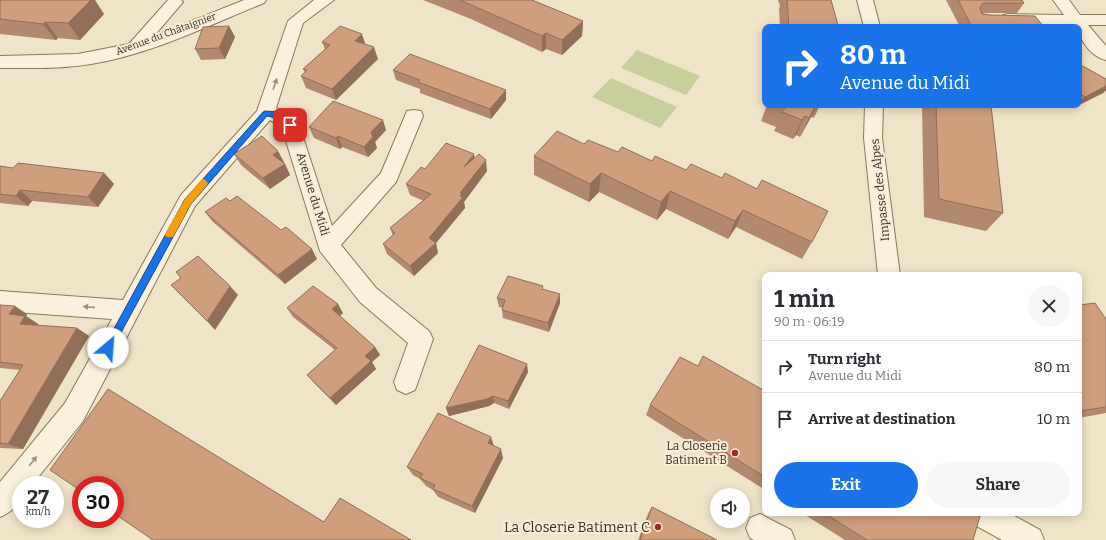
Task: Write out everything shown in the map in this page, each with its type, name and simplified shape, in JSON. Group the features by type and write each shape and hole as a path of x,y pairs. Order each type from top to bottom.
{"street":[{"name":"Avenue du Châtaignier","path":"0,62 61,61 103,56 135,47 258,0"},
{"path":"0,503 74,412 188,201 265,113 296,21 326,0"},
{"path":"865,0 871,24"},
{"path":"1061,0 1079,24"},
{"path":"135,47 174,1 180,12 186,18 204,21"},
{"path":"991,19 1106,20"},
{"path":"1082,28 1096,47 1106,54"},
{"name":"Impasse des Alpes","path":"874,108 873,138 889,272"},
{"name":"Avenue du Midi","path":"265,113 276,114 290,125 328,245 368,295 421,339 406,382"},
{"name":"Avenue du Midi","path":"328,245 389,177 414,116"},
{"path":"0,301 128,310"},
{"path":"986,516 1030,540"}],"green space":[{"path":"637,50 700,76 686,95 621,68"},
{"path":"611,78 677,107 660,128 592,97"}],"building":[{"path":"0,0 91,0 68,23 46,22 43,24 0,19"},
{"path":"460,0 532,0 583,21 562,40 546,33 542,36"},
{"path":"787,0 831,0 838,24 789,24"},
{"path":"958,0 1022,0 1024,3 983,3 980,8 982,14 1035,16 1042,24 970,24"},
{"path":"229,26 219,48 195,49 203,27"},
{"path":"340,26 362,34 355,41 374,47 332,89 301,76 307,70 303,69 330,45 322,42"},
{"path":"410,54 506,90 490,109 418,82 420,80 393,70"},
{"path":"1082,66 1106,79 1106,86 1085,97 1082,95"},
{"path":"333,101 383,120 371,132 373,137 364,147 338,136 336,138 309,127"},
{"path":"785,108 814,108 809,118 805,116 802,120 782,112"},
{"path":"936,108 991,108 1003,213 939,199"},
{"path":"557,131 584,144 588,140 618,152 622,147 652,161 655,156 686,170 691,164 722,178 725,173 757,189 762,180 828,211 812,242 743,210 735,221 670,191 661,202 601,173 590,184 534,156"},
{"path":"262,136 278,151 273,155 285,164 263,178 234,154"},
{"path":"446,143 474,154 464,167 479,154 486,160 460,193 462,194 460,196 463,197 429,238 436,243 410,266 383,244 395,233 390,228 431,194 406,184 421,167 425,169"},
{"path":"18,163 104,173 88,197 20,190 16,196 0,194 0,166 13,168"},
{"path":"237,196 281,230 286,227 312,249 278,275 205,212 226,198 230,201"},
{"path":"198,256 230,286 207,321 171,285 181,278 176,272"},
{"path":"508,276 543,286 542,289 560,294 548,323 502,310 505,300 497,298"},
{"path":"313,286 338,304 332,309 375,347 365,356 371,361 330,398 307,375 337,348 287,308"},
{"path":"1095,303 1106,319 1106,407 1082,411 1082,305"},
{"path":"0,305 15,306 9,314 25,316 20,324 77,328 8,444 0,443 0,401 23,365 0,362"},
{"path":"479,345 527,364 508,401 493,396 487,399 446,408"},
{"name":"La Closerie Batiment B","path":"703,356 762,389 762,475 650,405 680,357 698,366"},
{"path":"108,389 324,522 340,498 411,540 153,540 124,520 124,476 72,476 72,485 64,479 64,476 59,476 50,470"},
{"path":"438,413 491,437 488,443 501,449 472,506 433,489 435,485 420,478 423,474 407,467"},
{"path":"652,507 717,540 640,540"},
{"path":"829,516 980,516 973,540 867,540"}],"slow traffic":[{"path":"170,234 188,201 204,183"}],"place":[{"name":"La Closerie Batiment B","path":"735,453"},
{"name":"La Closerie Batiment C","path":"658,527"}],"route":[{"path":"108,348 188,201 265,113 276,114 290,125"}]}
